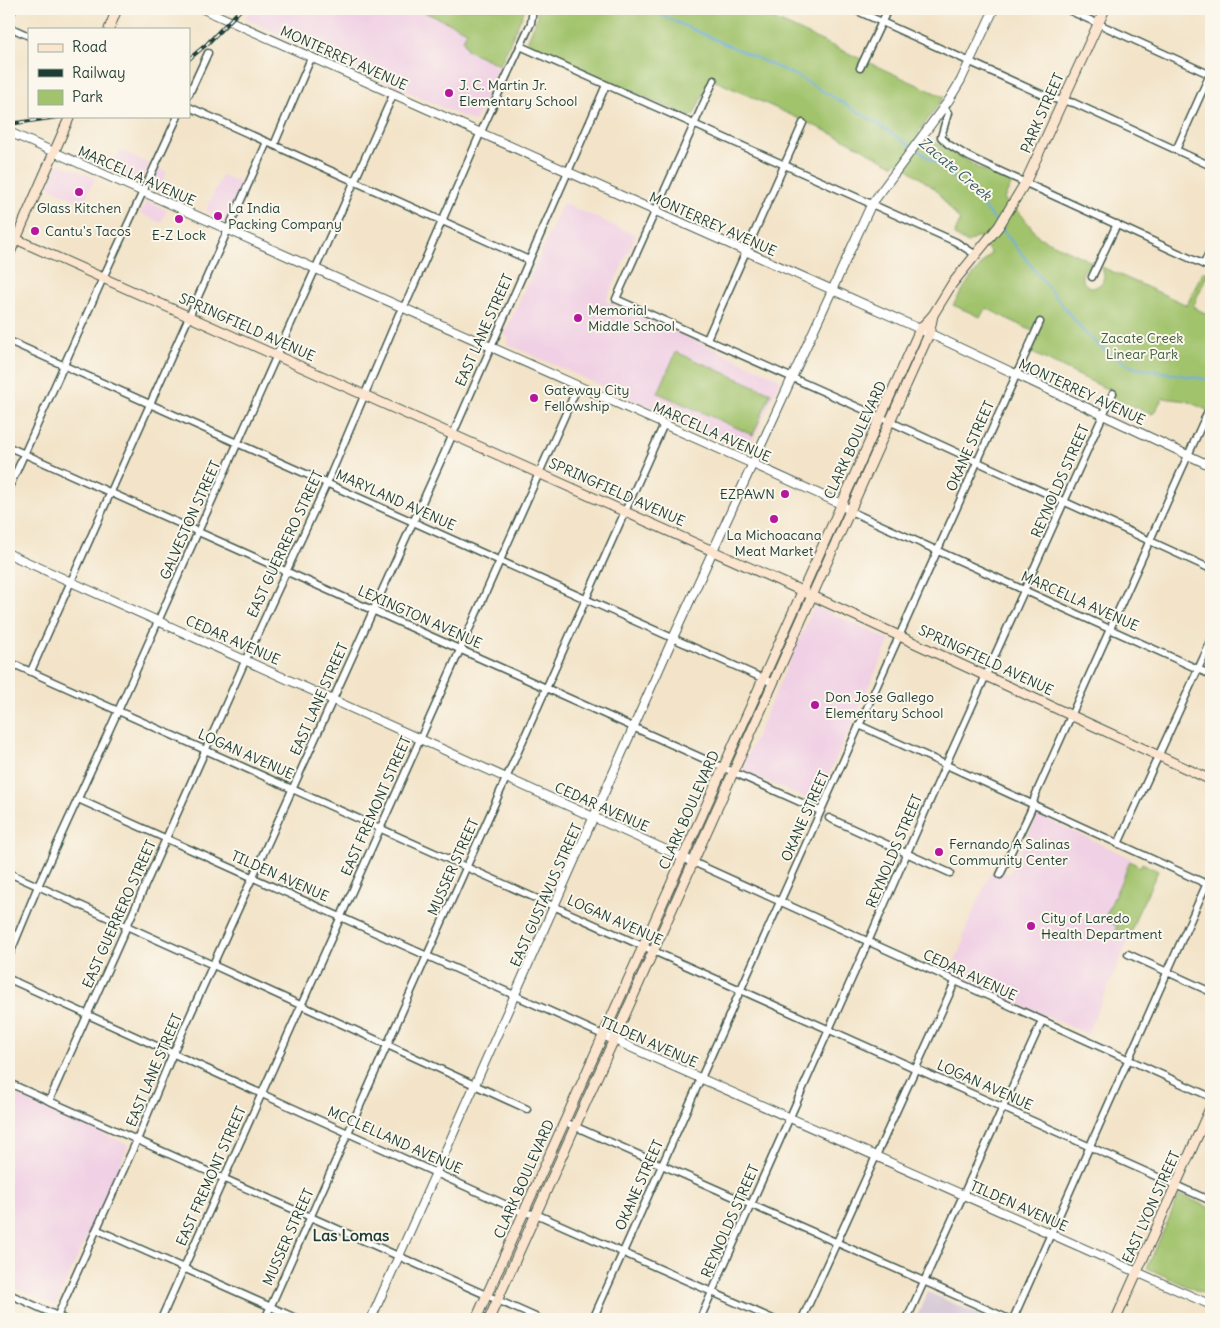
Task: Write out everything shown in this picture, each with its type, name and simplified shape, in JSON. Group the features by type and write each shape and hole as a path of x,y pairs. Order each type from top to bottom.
{"main road":[{"path":"109,28 117,9"},
{"name":"PARK STREET","path":"999,226 1025,183 1104,9"},
{"path":"9,255 12,237 54,153 69,118"},
{"name":"CLARK BOULEVARD","path":"476,1319 920,329 933,315 952,284 999,226"},
{"name":"SPRINGFIELD AVENUE","path":"12,237 713,550 1211,780"},
{"name":"CLARK BOULEVARD","path":"489,1319 929,334 933,315"},
{"name":"EAST LYON STREET","path":"1116,1319 1211,1106"}],"street":[{"path":"9,18 13,9"},
{"name":"MONTERREY AVENUE","path":"203,9 831,291 920,329 1211,466"},
{"name":"EAST GUERRERO STREET","path":"49,1101 286,570 327,483 364,394 531,23 533,9"},
{"path":"853,9 1050,98 1074,103 1211,166"},
{"path":"860,68 888,9"},
{"name":"EAST GUSTAVUS STREET","path":"371,1319 673,638 871,205 944,107 970,61 994,9"},
{"path":"1066,9 1211,74 1176,150"},
{"path":"9,27 28,36"},
{"path":"520,46 871,205 979,251"},
{"path":"190,92 208,53"},
{"path":"31,671 228,230 311,58"},
{"path":"714,80 616,299 880,417 1211,569"},
{"name":"EAST LANE STREET","path":"60,1318 173,1053 413,522 606,85"},
{"name":"GALVESTON STREET","path":"9,956 38,886 394,95"},
{"path":"190,107 355,180 529,260"},
{"path":"944,107 948,113 941,136 943,140 969,157 1211,268"},
{"path":"9,488 177,118"},
{"path":"706,339 803,123"},
{"name":"MARCELLA AVENUE","path":"9,132 753,464 1211,675"},
{"path":"1092,277 1117,224"},
{"path":"1204,264 1211,248"},
{"name":"OKANE STREET","path":"593,1319 1040,322"},
{"name":"MARYLAND AVENUE","path":"9,340 773,683"},
{"name":"EAST FREMONT STREET","path":"161,1319 578,386"},
{"name":"REYNOLDS STREET","path":"700,1319 1113,393"},
{"path":"1000,875 1208,411"},
{"name":"MUSSER STREET","path":"265,1319 664,424"},
{"name":"LEXINGTON AVENUE","path":"9,447 820,811"},
{"name":"CEDAR AVENUE","path":"9,554 159,620 1211,1097"},
{"path":"1118,844 1211,641"},
{"name":"LOGAN AVENUE","path":"9,662 1211,1200"},
{"path":"859,725 1209,885"},
{"name":"TILDEN AVENUE","path":"78,799 701,1079 1211,1305"},
{"path":"829,818 950,873"},
{"path":"9,873 527,1109"},
{"path":"1013,1319 1167,972 1209,885 1211,874"},
{"path":"1128,954 1211,992"},
{"name":"MCCLELLAND AVENUE","path":"9,979 524,1213 536,1214 773,1319"},
{"path":"802,1319 955,982"},
{"path":"907,1319 1042,1021"},
{"path":"9,1083 540,1319"},
{"path":"565,1122 1009,1319"},
{"path":"98,1230 298,1319"},
{"path":"9,1294 60,1318"}],"shaded area":[{"name":"J. C. Martin Jr. Elementary School","path":"252,9 417,9 467,31 468,50 500,65 475,122 246,19 246,16"},
{"path":"120,150 150,164 142,180 135,181 111,171"},
{"path":"58,163 95,178 83,203 48,187"},
{"path":"158,168 167,172 158,192 150,187"},
{"path":"222,175 243,184 226,220 206,211"},
{"path":"146,201 167,210 161,223 140,213"},
{"name":"Memorial Middle School","path":"563,203 636,235 606,301 781,379 748,451 507,344 509,338 504,335"},
{"name":"Don Jose Gallego Elementary School","path":"814,606 890,640 816,803 741,770"},
{"path":"1038,815 1131,858 1104,920 1117,926 1115,932 1129,939 1087,1034 949,973 965,939 962,937 989,876 996,869 1009,874"},
{"path":"9,1092 129,1145 55,1306 9,1285"},
{"path":"928,1292 989,1319 916,1319"}],"green space":[{"path":"417,9 525,9 500,65 467,50 463,40 467,31"},
{"name":"Zacate Creek Linear Park","path":"537,9 752,9 944,97 918,133 927,140 947,147 978,168 1012,183 1004,199 1020,213 1039,237 1094,263 1086,268 1082,274 1082,280 1088,286 1094,288 1102,283 1104,276 1102,267 1187,305 1203,271 1208,273 1193,307 1211,316 1211,412 1187,401 1163,398 1153,414 1116,399 1109,390 1030,352 1043,323 1037,320 1032,331 986,308 980,317 953,305 969,280 991,253 978,236 968,243 954,235 960,221 935,189 897,161 893,165 846,140 710,80 693,116 688,116 530,46 527,42 537,18"},
{"path":"676,352 771,393 753,435 658,393"},
{"path":"1130,861 1140,867 1142,863 1158,871 1137,915 1129,939 1115,932 1117,926 1104,920"},
{"path":"1179,1196 1211,1208 1211,1297 1147,1268"}],"waterway":[{"name":"Zacate Creek","path":"647,9 797,76 867,117 911,146"},
{"name":"Zacate Creek","path":"915,148 959,183 998,224"},
{"name":"Zacate Creek","path":"1001,228 1083,331 1109,354 1135,368 1211,380"}],"railway":[{"path":"190,58 207,44 241,9"},
{"path":"9,124 51,118"}],"place":[{"name":"J. C. Martin Jr. Elementary School","path":"449,93"},
{"name":"Glass Kitchen","path":"79,192"},
{"name":"La India Packing Company","path":"218,216"},
{"name":"E-Z Lock","path":"179,219"},
{"name":"Cantu's Tacos","path":"35,231"},
{"name":"Memorial Middle School","path":"578,318"},
{"name":"Gateway City Fellowship","path":"534,398"},
{"name":"EZPAWN","path":"785,494"},
{"name":"La Michoacana Meat Market","path":"774,519"},
{"name":"Don Jose Gallego Elementary School","path":"815,705"},
{"name":"Fernando A Salinas Community Center","path":"939,852"},
{"name":"City of Laredo Health Department","path":"1031,926"}],"district":[{"name":"Las Lomas","path":"351,1235"}]}
